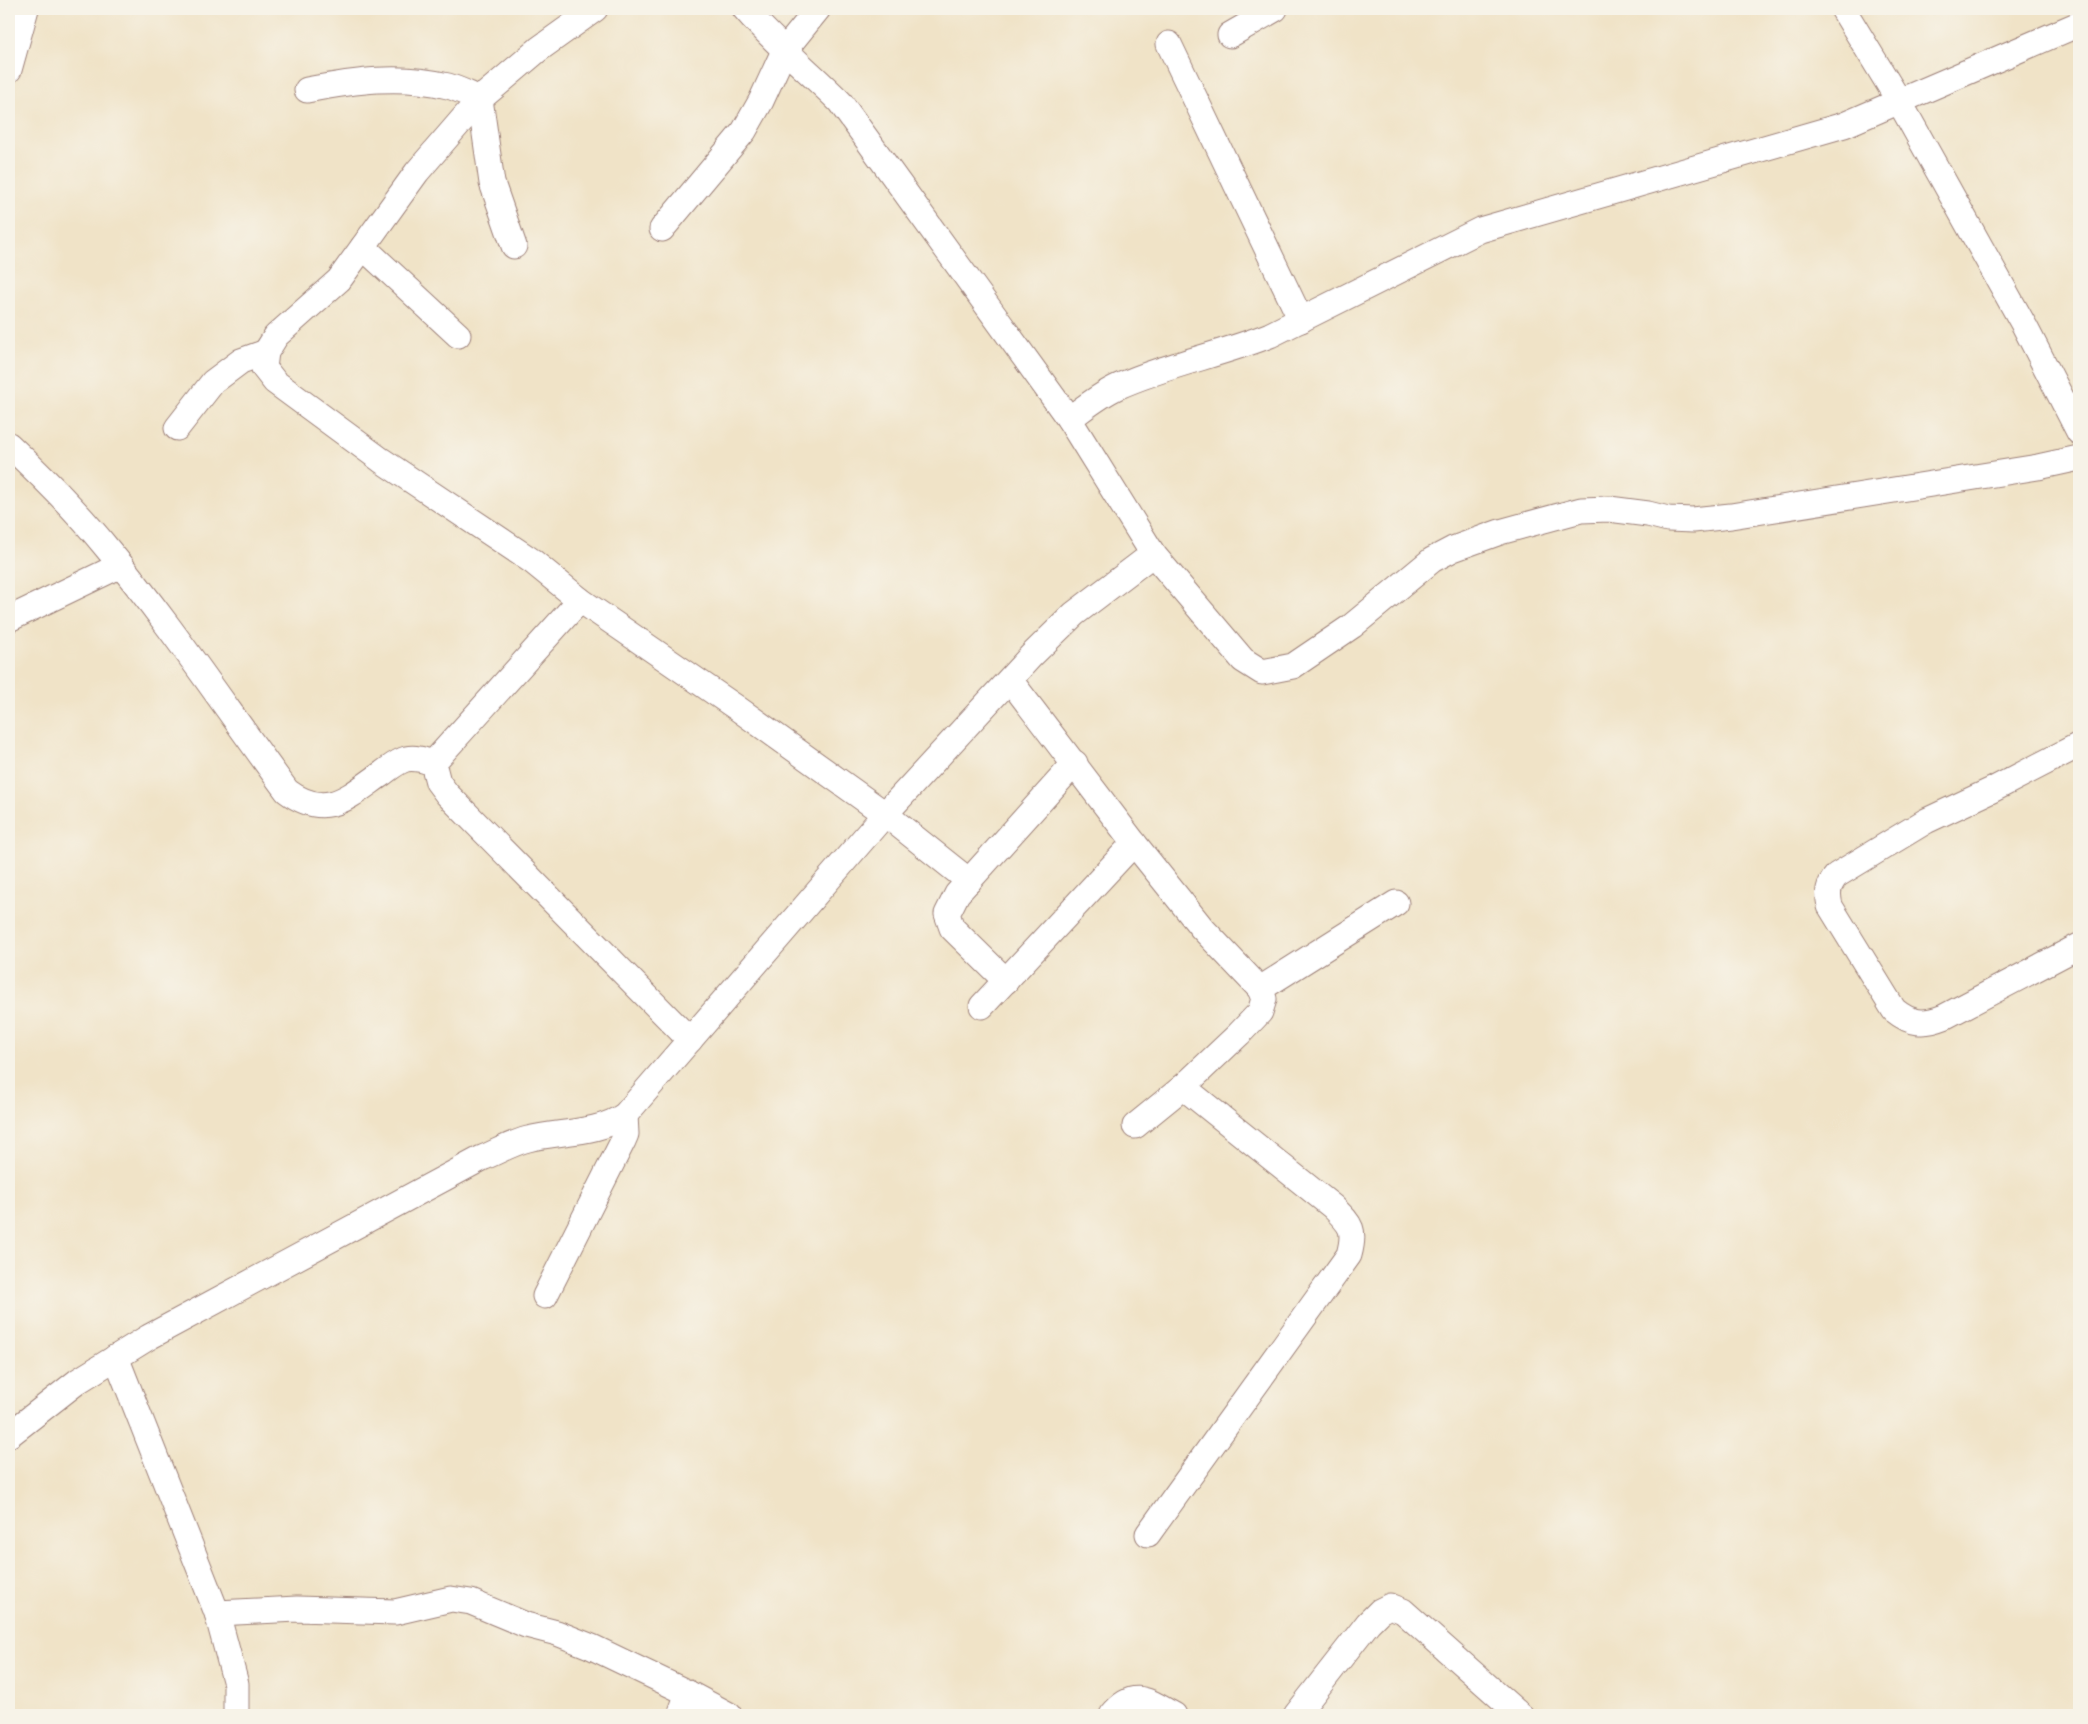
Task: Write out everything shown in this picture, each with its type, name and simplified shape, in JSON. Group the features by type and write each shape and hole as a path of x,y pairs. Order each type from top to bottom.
{"street":[{"path":"9,70 26,9"},
{"path":"595,9 539,49 480,99 417,172 339,280 276,336 266,352 264,368 275,382 382,460 532,561 580,600 737,708 885,814 969,881"},
{"path":"745,9 784,51 815,76 840,102 1069,418 1153,554 1243,660 1262,672 1294,666 1352,626 1432,560 1453,549 1500,532 1581,510 1609,509 1676,520 1693,520 1731,516 2038,468 2079,458"},
{"path":"662,229 744,131 762,101 784,51 818,9"},
{"path":"1230,35 1275,9"},
{"path":"1843,9 1899,101 2034,344 2079,432"},
{"path":"1069,418 1115,388 1173,367 1234,349 1301,320 1480,230 1844,125 2000,60 2079,24"},
{"path":"1169,44 1301,320"},
{"path":"307,90 351,82 384,79 408,80 450,86 480,99"},
{"path":"480,99 492,183 514,246"},
{"path":"363,247 458,335"},
{"path":"177,428 213,382 241,361 266,352"},
{"path":"9,445 80,518 121,566 185,648 287,791 299,800 313,805 330,806 356,792 406,759 420,759 433,763"},
{"path":"9,1435 78,1380 149,1337 482,1158 528,1139 614,1123 625,1115 885,814 1010,680 1074,614 1153,554"},
{"path":"9,619 121,566"},
{"path":"433,763 580,600"},
{"path":"1010,680 1134,843 1202,928 1260,989 1264,999 1260,1012 1239,1034 1183,1087 1135,1126"},
{"path":"2079,745 1918,826 1837,875 1829,883 1828,896 1830,906 1894,1010 1901,1016 1916,1022 1929,1023 1944,1017 2079,946"},
{"path":"433,763 438,782 447,794 690,1040"},
{"path":"1006,981 952,928 947,914 957,894 1075,763"},
{"path":"982,1006 1134,843"},
{"path":"1260,989 1396,903"},
{"path":"1148,1534 1348,1255 1352,1242 1350,1224 1333,1207 1183,1087"},
{"path":"545,1296 623,1141 626,1134 625,1115"},
{"path":"116,1357 217,1613 236,1684 236,1715"},
{"path":"217,1613 297,1609 395,1612 451,1599 471,1602 526,1625 557,1633 592,1647 684,1704 729,1715"},
{"path":"1296,1715 1368,1623 1380,1611 1390,1606 1403,1611 1520,1715"},
{"path":"1112,1715 1120,1706 1133,1699 1143,1698 1174,1715"}]}
